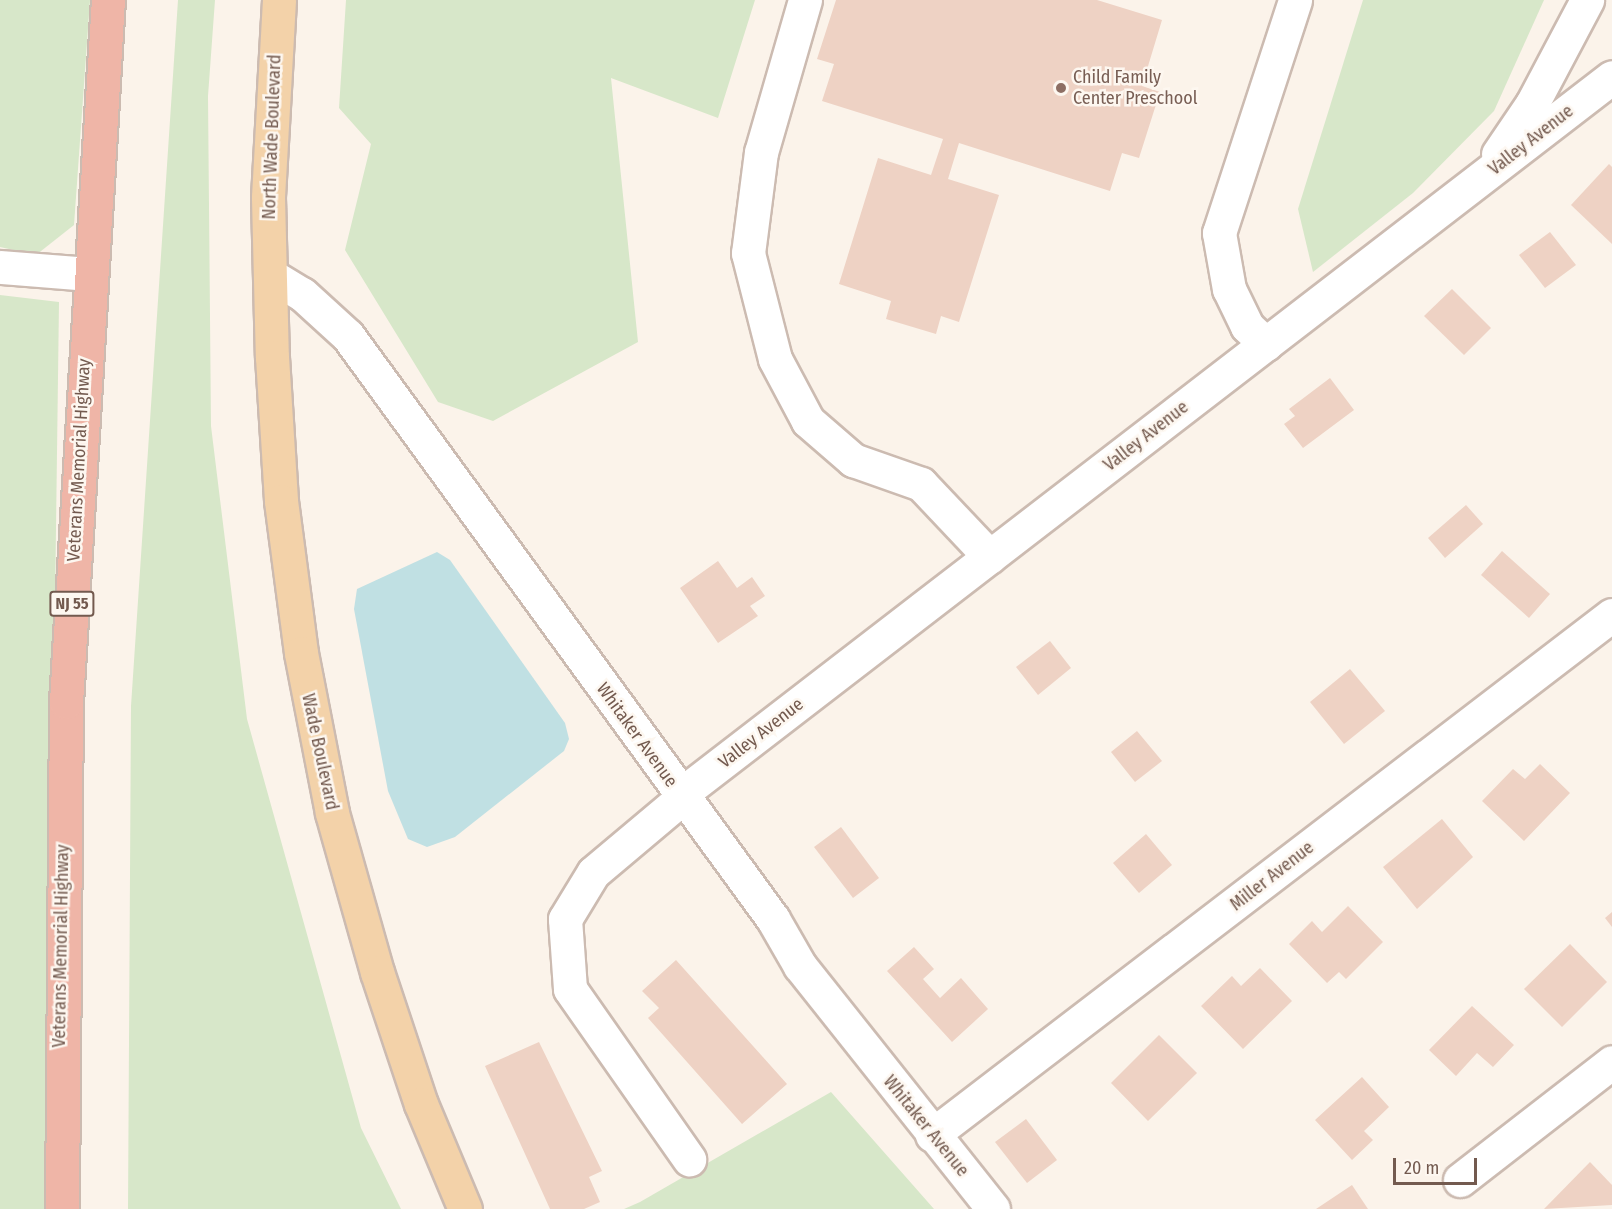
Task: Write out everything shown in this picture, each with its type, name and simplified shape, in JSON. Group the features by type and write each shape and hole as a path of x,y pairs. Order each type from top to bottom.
{"highway":[{"name":"Veterans Memorial Highway","path":"62,1209 66,714 89,274 108,0"}],"main road":[{"name":"North Wade Boulevard","path":"270,275 268,198 279,0"},
{"name":"Wade Boulevard","path":"270,275 281,501 310,705 332,813 377,972 421,1104 465,1209"}],"street":[{"path":"805,0 761,152 748,253 775,359 808,421 854,460 921,484 990,557"},
{"path":"1266,344 1247,326 1229,289 1219,233 1295,0"},
{"path":"1482,178 1532,104 1587,0"},
{"name":"Valley Avenue","path":"689,1159 570,989 565,919 593,873 681,797 1612,77"},
{"path":"0,267 89,274"},
{"name":"Whitaker Avenue","path":"270,275 302,294 348,336 681,797 800,966 993,1209"},
{"name":"Miller Avenue","path":"932,1135 1612,615"},
{"path":"1460,1180 1612,1062"}],"green space":[{"path":"0,0 90,0 74,225 36,255 0,247"},
{"path":"178,0 215,0 208,96 211,426 247,719 361,1128 401,1209 128,1209 131,706"},
{"path":"346,0 755,0 718,118 611,78 638,342 493,421 438,402 345,250 371,144 339,108"},
{"path":"1363,0 1544,0 1494,111 1413,193 1313,272 1298,209"},
{"path":"0,295 59,302 47,1209 0,1209"},
{"path":"831,1092 934,1209 624,1209 640,1202"}],"water":[{"path":"437,552 450,560 565,723 569,739 564,751 455,837 427,847 408,839 388,791 354,609 357,589"}],"building":[{"path":"836,0 1097,0 1162,20 1142,86 1160,92 1139,158 1122,153 1110,191 959,143 948,179 999,195 959,322 941,316 936,334 886,319 891,301 839,284 878,158 931,175 943,139 822,101 834,64 817,59"},
{"path":"1609,164 1612,167 1612,244 1571,205"},
{"path":"1550,232 1576,265 1545,288 1519,255"},
{"path":"1452,289 1491,328 1464,355 1424,316"},
{"path":"1330,378 1354,410 1303,448 1284,424 1295,416 1289,409"},
{"path":"1466,505 1483,524 1445,558 1428,538"},
{"path":"1502,551 1550,594 1529,618 1481,575"},
{"path":"718,561 737,588 752,577 765,596 750,606 758,616 718,643 680,588"},
{"path":"1050,641 1071,668 1038,695 1016,667"},
{"path":"1350,669 1385,711 1344,744 1310,702"},
{"path":"1137,731 1162,761 1135,782 1111,752"},
{"path":"1540,764 1570,793 1524,841 1482,801 1513,769 1525,779"},
{"path":"1442,819 1473,857 1417,909 1383,867"},
{"path":"841,827 879,878 853,898 814,847"},
{"path":"1146,834 1172,865 1139,893 1113,863"},
{"path":"1348,906 1383,942 1346,979 1339,972 1327,983 1289,944 1312,921 1322,932"},
{"path":"1612,912 1612,927 1605,918"},
{"path":"1570,944 1607,982 1562,1027 1524,989"},
{"path":"914,947 934,969 923,979 940,998 961,978 988,1009 952,1042 887,971"},
{"path":"676,960 787,1084 742,1124 648,1018 659,1008 642,991"},
{"path":"1260,968 1292,1001 1243,1049 1201,1006 1232,976 1241,986"},
{"path":"1472,1006 1514,1045 1493,1067 1477,1053 1456,1076 1429,1050"},
{"path":"1159,1035 1197,1073 1148,1121 1111,1083"},
{"path":"539,1042 602,1171 589,1177 600,1202 584,1209 550,1209 485,1066"},
{"path":"1362,1077 1389,1107 1364,1131 1373,1140 1352,1160 1315,1120"},
{"path":"1026,1119 1057,1160 1027,1183 995,1142"},
{"path":"1590,1162 1612,1185 1612,1205 1544,1209"},
{"path":"1352,1185 1368,1209 1316,1209"}],"place":[{"name":"Child Family Center Preschool","path":"1061,88"}]}
